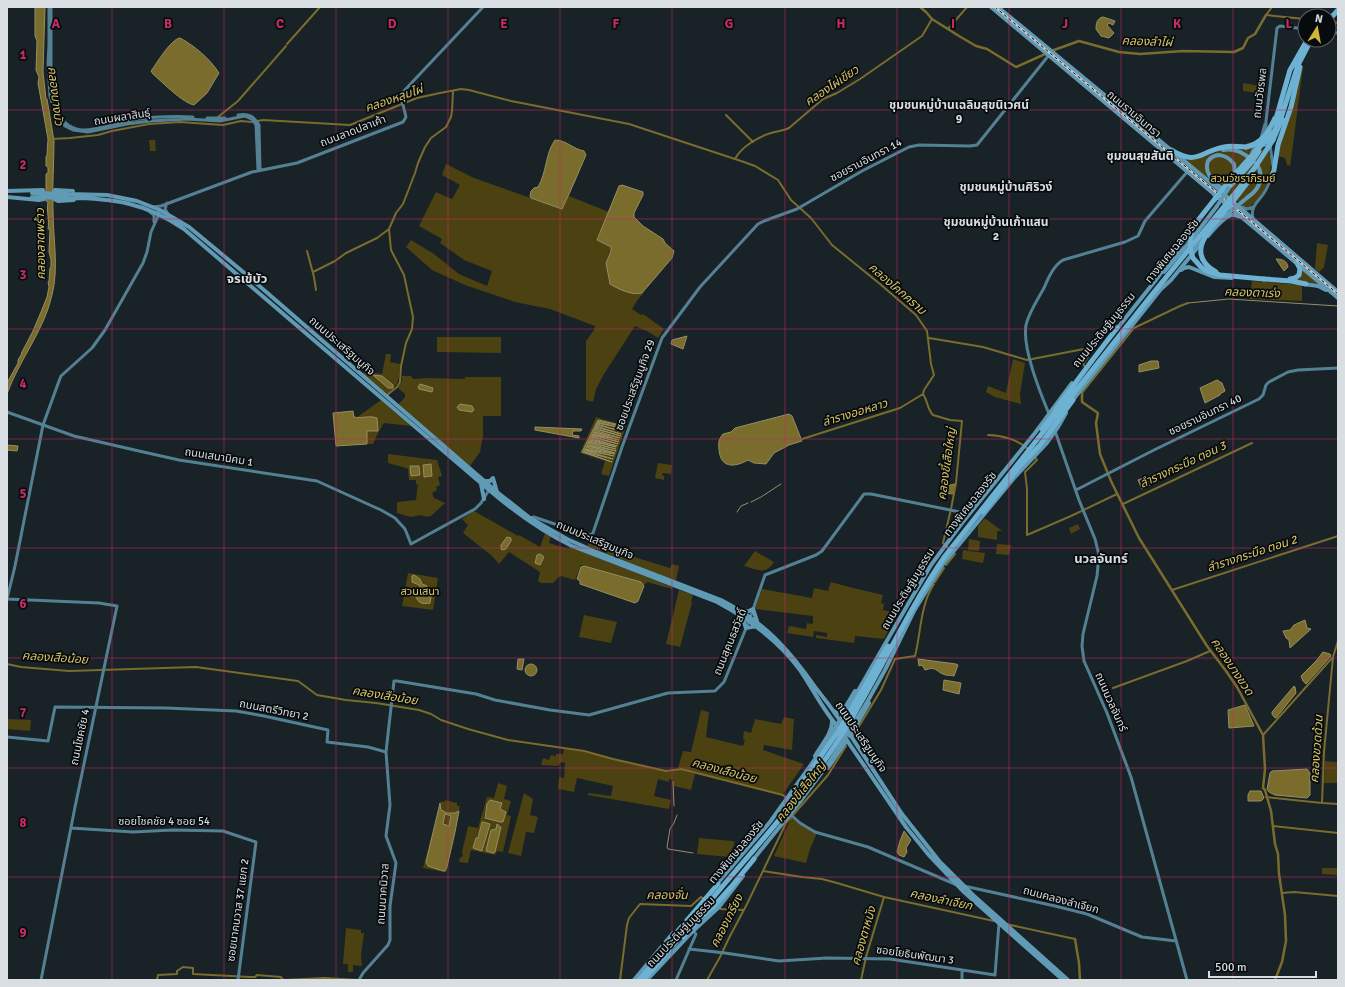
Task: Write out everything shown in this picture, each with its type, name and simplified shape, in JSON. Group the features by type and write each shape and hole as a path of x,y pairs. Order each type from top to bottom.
{"highway":[{"path":"1302,48 1292,64 1276,120 1202,214 1192,231 1190,240 1193,258 1201,267 1208,271 1220,275 1264,280 1291,281 1306,284"},
{"name":"ทางพิเศษฉลองรัช","path":"639,980 694,918 785,808 851,711 922,586 938,562 1052,414 1214,215 1265,147 1277,126 1292,79 1307,48"},
{"name":"ทางพิเศษฉลองรัช","path":"643,980 773,828 811,780 864,699 893,644 931,577 945,556 1150,297 1256,166 1271,142 1308,48"},
{"path":"1272,176 1274,173 1278,145 1291,107 1300,67"},
{"path":"1171,150 1188,158 1225,147 1246,146 1257,143 1265,136 1281,104"},
{"path":"1231,185 1251,163 1260,142"},
{"path":"1271,142 1264,159 1245,186 1202,239 1202,255 1205,262 1216,272 1271,278 1290,279 1297,277 1300,271 1297,263"},
{"path":"1052,414 1117,328"},
{"path":"972,522 990,503 1014,473 1034,455 1073,400"},
{"path":"648,974 691,931 699,919 716,906 754,859"},
{"path":"650,968 659,953 718,884"}],"main road":[{"name":"ถนนรามอินทรา","path":"991,7 1086,79 1265,230 1337,295"},
{"name":"ถนนรามอินทรา","path":"998,7 1047,53 1297,263 1314,274"},
{"path":"1083,83 1086,79"},
{"path":"1253,160 1253,150 1260,142 1271,142"},
{"path":"1161,290 1217,223 1254,193 1258,188 1261,176 1257,165 1246,154 1229,149 1208,153"},
{"path":"1155,281 1189,243 1231,185 1235,174 1234,164 1224,155 1215,155 1210,158 1207,163 1206,168 1208,173 1214,180 1242,207 1265,230"},
{"path":"7,192 43,190 44,199 39,200 7,197"},
{"path":"55,190 83,191 97,196 88,200 60,201 54,199 54,192 55,190"},
{"name":"ถนนประเสริฐมนูกิจ","path":"7,192 32,195 118,196 154,207 168,214 194,231 251,283 535,526 572,546 735,610"},
{"name":"ถนนประดิษฐ์มนูธรรม","path":"718,884 766,828 818,755 855,696 920,583 946,546 978,503 1052,414 1085,366 1155,281 1209,209 1216,198 1212,192"},
{"name":"ถนนประเสริฐมนูกิจ","path":"7,197 32,195"},
{"name":"ถนนประเสริฐมนูกิจ","path":"97,196 135,205 159,214 192,235 240,273"},
{"path":"135,205 144,206 144,204 137,201"},
{"path":"1209,209 1215,205 1222,205 1228,211 1227,218"},
{"path":"1227,218 1233,215 1243,218"},
{"name":"ถนนประดิษฐ์มนูธรรม","path":"754,859 791,815 828,764 866,704 922,598 935,575 952,551 1056,431 1073,400 1161,290 1209,234 1227,218"},
{"path":"1171,280 1187,267 1214,276 1264,280"},
{"path":"1306,284 1318,286 1337,295"},
{"path":"1079,374 1079,381 1083,383 1091,378"},
{"path":"493,478 496,494 485,498 483,482 490,481 493,478"},
{"name":"ถนนประเสริฐมนูกิจ","path":"496,494 546,528 578,544 707,594 742,614 763,629 795,659 849,734 910,825 960,885 993,918 1005,924 1068,980"},
{"path":"956,532 964,529 967,532 964,537"},
{"path":"753,609 757,624 746,628 742,614 753,609"},
{"name":"ถนนประเสริฐมนูกิจ","path":"763,629 794,664 906,827 928,854 947,875 973,896 999,922 1063,980"},
{"path":"838,728 839,720 844,710 873,664"},
{"path":"807,793 821,778 846,741 878,686 885,670"},
{"path":"832,710 837,713 844,710"},
{"path":"844,710 844,715 849,721 856,722 860,718"},
{"path":"799,782 831,729 831,719"},
{"path":"826,738 832,736 837,739 841,743 841,748"},
{"name":"ถนนประดิษฐ์มนูธรรม","path":"634,980 662,944 705,899"},
{"name":"ถนนประดิษฐ์มนูธรรม","path":"647,980 691,931"}],"street":[{"name":"ถนนผลาสินธุ์","path":"50,7 48,76 50,96 60,121 65,126 74,130 88,132 127,124 187,119 220,121 245,116 252,118 258,128 259,170"},
{"name":"ถนนลาดปลาเค้า","path":"154,207 161,206 252,172 297,162 403,122 406,117 402,93 483,7"},
{"name":"ถนนวัชรพล","path":"1253,207 1265,191 1272,176 1273,163 1271,142 1267,135 1266,121 1278,27 1297,28"},
{"name":"ซอยรามอินทรา 14","path":"797,209 862,171 909,147 919,145 977,145 1047,53"},
{"path":"1260,142 1266,121"},
{"path":"252,172 258,163 266,169"},
{"path":"1052,414 1029,360 1026,332 1027,320 1052,273 1058,263 1075,256 1125,242 1138,236 1145,221 1188,171"},
{"path":"167,203 165,209 168,214"},
{"path":"7,599 43,425 59,379 85,356 97,342 138,273 146,256 151,232 159,214 154,207"},
{"path":"1242,207 1247,209 1253,207 1253,218"},
{"path":"145,209 154,215 154,224"},
{"name":"ซอยประเสริฐมนูกิจ 29","path":"530,518 534,517 587,535 591,534 658,345 664,334 700,286 754,228 764,221 797,209"},
{"path":"154,224 162,218 170,220"},
{"name":"ซอยรามอินทรา 40","path":"1076,490 1259,399 1263,395 1266,385 1269,382 1288,372 1338,368"},
{"name":"ถนนเสนานิคม 1","path":"7,412 74,436 179,460 317,481 381,510 395,518 405,529 411,544 473,510 479,506 485,498"},
{"name":"ถนนนวลจันทร์","path":"1056,431 1076,490 1096,540 1099,556 1097,576 1082,646 1084,661 1107,713 1131,777 1187,980"},
{"path":"485,498 490,488"},
{"name":"ถนนสุคนธสวัสดิ์","path":"386,752 394,682 396,681 476,694 495,700 589,715 668,692 712,692 717,690 724,682 746,628 765,575 822,551 861,497 866,494 961,512 965,510 970,502 978,503"},
{"name":"ถนนโชคชัย 4","path":"7,599 99,603 117,606 41,980"},
{"path":"7,737 48,741 55,707 96,707"},
{"name":"ถนนสตรีวิทยา 2","path":"96,707 166,708 248,712 328,730 327,742 362,746 386,752"},
{"name":"ถนนนาคนิวาส","path":"360,979 363,973 388,946 390,940 390,906 396,863 386,836 390,805 386,752"},
{"path":"791,815 815,832 868,847 940,878 944,878 947,875"},
{"name":"ซอยโชคชัย 4 ซอย 54","path":"71,828 132,832 223,830 256,842"},
{"name":"ซอยนาคนวาส 37 แยก 2","path":"238,978 256,842"},
{"name":"ถนนคลองลำเจียก","path":"940,878 976,889 1087,914 1142,937 1176,941"},
{"path":"973,896 973,891 976,889"},
{"name":"ซอยโยธินพัฒนา 3","path":"689,949 779,960 865,958 895,960 995,975 999,922"},
{"path":"676,980 696,934 691,931"},
{"path":"962,971 962,980"}],"green space":[{"path":"1303,67 1290,166 1287,165 1285,158 1277,156 1301,69"},
{"path":"1243,83 1260,86 1260,93 1243,91"},
{"path":"149,140 155,140 156,151 150,151"},
{"name":"สวนวัชราภิรมย์","path":"1258,141 1258,148 1267,148 1271,159 1271,169 1265,188 1258,200 1248,207 1243,206 1180,157 1197,158 1215,153 1224,148 1247,147 1247,143"},
{"path":"446,164 474,178 562,209 569,196 609,212 597,239 598,241 609,246 611,249 606,262 609,282 640,294 644,293 632,309 641,315 643,314 664,329 658,338 635,326 604,374 596,389 593,402 586,400 586,341 594,330 595,326 550,309 515,302 465,285 432,270 406,247 411,240 434,254 459,274 487,286 492,271 464,260 440,243 442,239 419,226 436,192 452,199 460,185 442,175"},
{"path":"1317,243 1328,245 1324,267 1319,272 1315,269"},
{"path":"1302,270 1319,284 1295,280"},
{"path":"1252,281 1302,285 1302,301 1250,299"},
{"path":"437,337 501,337 501,353 437,352"},
{"path":"386,354 391,354 390,362 400,364 397,384 387,394 363,374 364,371 382,374"},
{"path":"1013,359 1025,363 1020,394 1021,404 995,397 986,392 988,386 1006,393"},
{"path":"402,376 411,376 413,379 501,377 501,416 483,416 483,436 480,452 470,466 398,405 405,397 405,394 398,388 402,381"},
{"path":"381,400 411,426 384,423 373,444 367,444 367,431 375,417 356,418"},
{"path":"596,417 626,426 609,476 601,474 605,461 580,453","holes":["598,420 624,427 597,422","597,422 622,428 597,423 617,430 596,426 621,434 595,428 621,436 595,429 593,432 605,436 593,433 591,436 618,444 590,438 617,445 589,440 616,448 589,442 616,449 588,442","587,443 615,451 587,444","586,447 615,454 586,448 614,457 585,449","584,451 608,461 583,453"]},
{"path":"388,454 437,460 442,476 438,477 440,485 436,487 437,490 432,493 434,498 445,503 431,516 427,517 421,515 411,517 397,513 397,502 416,500 418,484 416,485 416,480 409,480 408,469 388,463"},
{"path":"658,463 672,465 671,474 663,473 662,475 664,476 664,480 655,478"},
{"path":"474,511 540,547 545,533 551,536 549,543 569,549 570,547 672,587 672,589 647,582 644,585 581,565 575,580 560,576 553,583 541,583 538,581 540,572 509,552 499,564 491,555 463,533 468,525 462,519"},
{"path":"984,519 1002,531 997,531 997,540 978,537 978,526"},
{"path":"1078,524 1080,529 1071,534 1069,528"},
{"path":"969,539 980,541 979,551 968,550"},
{"path":"588,543 670,568 672,564 679,566 676,581 588,546"},
{"path":"997,544 1011,545 1009,555 996,554"},
{"path":"963,550 985,553 983,563 962,559"},
{"path":"755,551 774,562 768,569 753,569 744,566"},
{"name":"สวนเสนา","path":"408,573 438,578 433,610 402,606"},
{"path":"831,582 883,595 881,603 884,604 883,610 897,613 884,639 855,636 854,643 816,638 816,635 827,637 827,633 814,631 813,637 787,633 789,626 806,629 807,623 813,623 813,616 755,609 762,589 812,598 814,588 828,591"},
{"path":"679,590 693,595 680,647 666,644"},
{"path":"584,615 617,622 611,643 579,637"},
{"path":"701,710 709,712 706,737 743,746 745,740 743,739 744,731 751,733 755,719 781,724 784,717 794,719 792,750 764,745 763,750 804,764 783,794 678,768 683,751 691,752"},
{"path":"7,719 31,720 30,731 7,729"},
{"path":"564,749 584,752 668,772 680,769 695,774 691,790 674,786 674,780 669,779 669,782 658,779 654,796 671,800 669,809 588,795 588,793 611,796 613,786 577,778 574,792 558,789 559,777 564,778 565,763 561,762 558,766 541,765 543,758 549,760 551,755 556,756 556,754 563,754"},
{"path":"1325,761 1338,762 1338,783 1324,783"},
{"path":"498,783 507,786 504,799 511,801 507,815 511,816 503,852 497,851 495,855 471,850 468,863 459,862 460,858 463,856 462,852 468,826 478,828 487,797 494,798","holes":["491,800 502,803 500,809 506,812 503,822 484,817 487,804","482,822 490,824 483,850 473,848 476,838 478,838","501,825 495,852 486,851 491,830 497,829 497,826"]},
{"path":"524,793 533,799 530,815 538,817 534,833 526,832 521,856 508,853"},
{"path":"445,800 457,803 457,806 460,806 446,872 423,868 441,801 444,802"},
{"path":"792,816 817,833 806,863 774,856"},
{"path":"699,838 735,842 729,857 697,854"},
{"path":"1322,868 1337,868 1337,875 1322,874"},
{"path":"346,928 361,930 361,933 364,933 361,955 362,966 353,965 353,972 348,972 348,964 343,964"}],"shaded area":[{"path":"35,7 45,7 43,72 46,99 54,141 53,221 55,274 52,295 43,321 12,381 7,394 7,383 33,331 47,297 51,267 49,252 50,229 48,229 49,222 47,209 48,202 46,201 46,174 48,173 48,167 46,166 46,157 48,139 38,83 39,77 36,70 37,41 35,36"},
{"path":"1103,17 1115,21 1113,25 1109,23 1107,25 1114,33 1109,38 1101,36 1096,29 1098,20"},
{"path":"180,38 202,53 219,73 207,93 194,105 184,100 167,87 151,71 168,47 176,39"},
{"path":"555,140 563,141 584,151 586,155 562,209 531,198 530,196 531,191 538,187 541,181 549,151"},
{"path":"622,185 643,192 634,213 634,217 643,226 663,239 665,243 674,251 672,258 642,293 638,294 626,292 610,284 606,263 611,247 597,240 619,186"},
{"path":"1276,259 1285,261 1288,267 1284,271"},
{"path":"687,336 683,349 671,344 672,340"},
{"path":"1151,361 1158,361 1159,368 1139,372 1139,365"},
{"path":"373,375 382,376 393,385 393,388 388,388"},
{"path":"1217,380 1222,383 1225,391 1205,403 1200,388"},
{"path":"420,384 433,388 432,392 419,389 418,387"},
{"path":"460,404 472,406 474,410 472,412 459,410 457,407"},
{"path":"353,411 354,417 377,418 378,431 367,431 367,444 336,446 333,413"},
{"path":"789,414 792,416 802,441 789,445 774,453 766,464 754,463 748,460 743,463 729,465 722,460 719,444 723,434 731,432 735,428"},
{"path":"598,420 624,427 598,421 597,422"},
{"path":"597,422 622,428 597,423 617,430 596,426 621,434 595,428 621,436 594,430 620,438 593,432 619,440 592,434 619,442 592,435 618,444 591,437 617,446 590,439 616,447 589,442 616,449 588,443 616,451 587,445 615,453 586,447 615,454 585,449 614,456 584,450 613,459 584,452 612,462 582,452"},
{"path":"535,427 582,429 581,431 573,431 572,435 579,436 579,438 535,430"},
{"path":"7,445 18,446 17,451 7,450"},
{"path":"431,464 432,476 424,477 423,465"},
{"path":"410,466 419,466 420,475 411,476"},
{"path":"1143,478 1145,481 1149,478 1151,483 1142,489 1138,480"},
{"path":"955,484 954,494 944,493 946,486"},
{"path":"507,537 511,538 511,541 506,549 502,550 501,545"},
{"path":"540,554 544,557 540,565 535,563 537,555"},
{"path":"584,566 641,582 644,586 638,601 635,603 580,584 580,581 577,579 581,567"},
{"path":"414,575 420,579 422,584 427,586 432,591 430,603 424,604 418,601 415,593 420,587 412,582 412,576"},
{"path":"1305,620 1307,628 1311,629 1290,648 1289,640 1286,638 1283,631 1290,630 1294,625"},
{"path":"1323,652 1330,654 1331,656 1306,684 1301,676"},
{"path":"518,659 524,659 522,670 517,669"},
{"path":"918,659 958,665 954,676 944,675 936,669 925,670 922,665 919,666"},
{"path":"529,664 533,664 537,670 533,676 529,676 525,672 525,668"},
{"path":"944,680 961,683 959,694 943,690"},
{"path":"1294,686 1296,693 1276,718 1274,717 1272,712"},
{"path":"1245,705 1254,726 1229,728 1228,710"},
{"path":"1307,769 1310,773 1310,795 1307,798 1275,795 1267,789 1270,773 1272,771"},
{"path":"1250,791 1261,791 1264,798 1261,801 1248,801"},
{"path":"490,800 502,803 500,809 506,812 503,822 485,818 487,804"},
{"path":"440,803 441,810 447,813 455,813 459,811 445,871 428,866 426,862","holes":["445,814 451,816 449,826 443,824"]},
{"path":"482,822 490,824 482,851 473,848 476,838 478,838"},
{"path":"497,824 501,827 495,852 493,853 486,850 491,830 496,829"},
{"path":"904,831 911,840 906,848 907,852 904,857 899,855 897,852"}],"waterway":[{"path":"287,44 320,7"},
{"name":"คลองลำไผ่","path":"920,7 932,19 959,36 976,46 987,49 1016,67 1054,50 1079,41 1119,52 1140,54 1183,51 1234,52 1243,48 1248,38 1255,34 1266,15"},
{"path":"948,29 967,7"},
{"path":"1272,7 1266,15 1297,18"},
{"name":"คลองไผ่เขียว","path":"735,159 741,150 750,143 773,132 789,128 823,99 837,93 860,79 922,36 932,19"},
{"path":"218,117 238,101 286,46"},
{"name":"คลองหลุมไผ่","path":"52,139 98,135 149,124 180,122 223,125 241,121 252,122 263,120 350,125 417,98 461,89 511,101 629,124 755,166 778,180 791,200 811,218 832,245 916,315 927,331 931,364 934,375 923,394"},
{"path":"387,395 397,387 400,382 401,366 406,343 412,329 413,317 404,275 391,250 389,229 396,213 403,204 425,147 431,138 446,127 451,117 453,91"},
{"path":"726,115 753,142"},
{"path":"313,272 335,261 346,253 377,238 389,229"},
{"path":"307,251 316,290"},
{"name":"คลองตาเร่ง","path":"1188,303 1229,299 1338,306"},
{"name":"คลองตาเร่ง","path":"1082,393 1134,328 1188,303"},
{"name":"คลองโคกคราม","path":"929,338 983,347 1027,360 1089,348 1087,355 1088,357 1083,364 1085,367"},
{"name":"คลองบางขวด","path":"1082,393 1082,402 1098,413 1096,423 1100,454 1111,481 1139,538 1207,646 1237,687 1263,735 1265,769 1263,788 1265,790 1271,811 1275,844 1278,854 1279,874 1285,915 1286,941 1282,962 1275,980"},
{"name":"คลองขี้เสือใหญ่","path":"923,394 933,415 950,420 962,421 956,483 943,543 949,549"},
{"name":"ลำรางออหลาว","path":"799,440 900,408 923,394"},
{"path":"988,435 1010,439 1020,443 1028,449"},
{"name":"ลำรางกระบือ ตอน 3","path":"1123,504 1252,443"},
{"path":"1035,457 1037,460 1025,472 1027,489 1027,535 1117,494"},
{"path":"751,502 781,484"},
{"path":"737,512 741,506 748,503"},
{"name":"ลำรางกระบือ ตอน 2","path":"1172,590 1338,536"},
{"name":"คลองขี้เสือใหญ่","path":"946,565 955,554 953,552"},
{"name":"คลองขี้เสือใหญ่","path":"935,582 944,568"},
{"name":"คลองขี้เสือใหญ่","path":"853,736 881,690 895,659 915,656 923,610 929,592 934,584"},
{"name":"คลองขวดด้วน","path":"1266,797 1322,803 1324,752 1333,657 1338,641"},
{"path":"1113,688 1210,651"},
{"path":"1263,735 1332,658"},
{"name":"คลองเสือน้อย","path":"7,664 21,667 69,671 196,667 298,681 317,695 419,710 431,714 441,720 508,740 584,751 666,771 681,769 783,795 787,799"},
{"name":"คลองขี้เสือใหญ่","path":"707,980 747,904 786,823 828,775 846,746"},
{"path":"673,781 674,806"},
{"path":"1322,803 1338,804"},
{"path":"677,815 670,829 667,847 668,849 693,853"},
{"path":"1273,826 1338,833"},
{"name":"คลองลำเจียก","path":"763,871 822,879 884,897 994,921"},
{"path":"1282,893 1294,892 1338,896"},
{"name":"คลองจั่น","path":"620,980 627,925 629,918 640,904 691,906 701,897 704,899"},
{"name":"คลองตาหนัง","path":"861,980 866,957 884,897"},
{"name":"คลองจั่น","path":"718,908 744,910"},
{"name":"คลองลำเจียก","path":"1006,924 1075,939"},
{"name":"คลองลำเจียก","path":"1075,939 1080,980"},
{"path":"157,980 158,975 177,974 177,971 183,967 193,968 193,974 250,977 255,977 257,975 281,977 284,980 324,978 359,980"}],"railway":[{"path":"995,7 1338,294"}],"district":[{"name":"ชุมชนหมู่บ้านเฉลิมสุขนิเวศน์ 9","path":"959,112"},
{"name":"ชุมชนสุขสันติ","path":"1140,156"},
{"name":"ชุมชนหมู่บ้านศิริวง์","path":"1006,187"},
{"name":"ชุมชนหมู่บ้านเก้าแสน 2","path":"996,229"},
{"name":"จรเข้บัว","path":"247,279"},
{"name":"นวลจันทร์","path":"1101,559"}],"water label":[{"name":"คลองบางบัว","path":"55,96"},
{"name":"คลองลาดพร้าว","path":"41,244"},
{"name":"คลองเกรียง","path":"727,921"}]}
